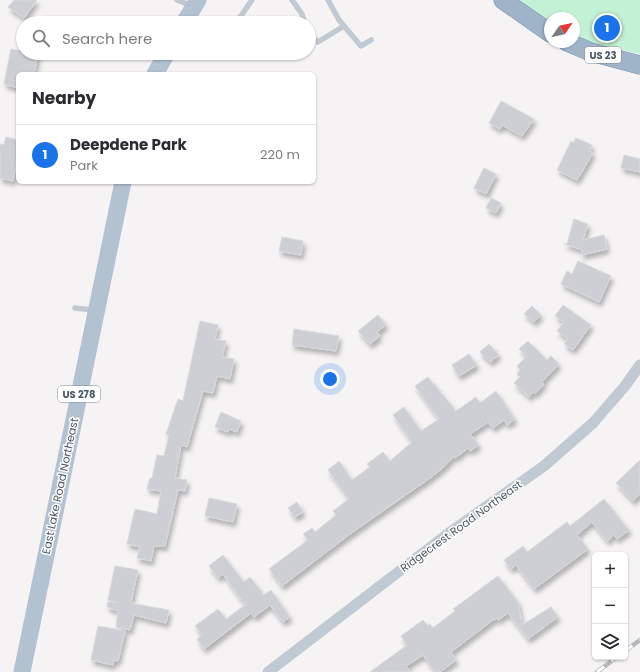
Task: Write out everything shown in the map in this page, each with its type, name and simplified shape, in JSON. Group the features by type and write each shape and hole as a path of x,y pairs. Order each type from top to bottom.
{"highway":[{"path":"503,0 544,29"},
{"name":"US 23","path":"580,47 591,52 640,65"}],"main road":[{"path":"157,72 163,60"},
{"name":"East Lake Road Northeast","path":"22,672 123,184"}],"street":[{"name":"Ridgecrest Road Northeast","path":"268,672 449,533 544,466 593,423 625,386 640,365"}],"lane":[{"path":"177,0 191,11"},
{"path":"241,16 252,0"},
{"path":"292,0 303,16"},
{"path":"328,0 344,26 361,46 371,40"},
{"path":"318,42 344,26"},
{"path":"75,308 96,310"}],"green space":[{"path":"521,0 640,0 640,54 585,41 580,38 580,12 544,12 544,17"}],"building":[{"path":"14,0 37,0 25,16 21,16 8,7"},
{"path":"11,49 16,50 16,60 37,60 34,72 16,72 16,87 4,84"},
{"path":"501,101 534,119 522,136 502,125 500,129 489,123"},
{"path":"6,137 16,140 16,166 13,181 0,178 0,144 4,145"},
{"path":"576,138 592,145 589,151 593,153 577,180 557,170 571,141 573,143"},
{"path":"624,155 640,159 640,172 621,168"},
{"path":"484,168 496,174 486,194 474,188"},
{"path":"491,198 501,203 496,213 486,208"},
{"path":"574,219 588,224 583,240 604,235 607,249 581,255 583,250 564,244 567,244"},
{"path":"282,237 303,241 301,255 279,251"},
{"path":"578,261 611,276 599,302 561,284 567,271 572,274"},
{"path":"563,305 591,325 573,350 564,344 568,339 557,331 564,322 555,316"},
{"path":"532,306 541,315 534,322 524,314"},
{"path":"378,315 386,325 377,332 380,336 370,344 358,331"},
{"path":"200,321 218,325 215,339 226,341 222,357 234,359 230,379 217,376 213,393 203,391 187,447 181,445 175,478 187,480 185,491 178,490 165,546 154,546 151,561 137,558 140,547 127,544 135,509 157,514 161,491 147,489 150,478 152,478 157,455 164,456 169,435 166,434 178,399 183,401"},
{"path":"294,329 339,336 336,351 292,345"},
{"path":"528,341 547,360 551,356 559,364 542,382 544,384 535,394 533,392 529,397 514,383 520,377 517,374 520,370 517,366 527,356 519,349"},
{"path":"489,344 499,355 490,362 480,352"},
{"path":"469,354 477,365 459,376 452,365"},
{"path":"428,377 456,411 476,397 480,403 496,391 515,419 507,425 504,420 493,428 488,422 470,434 479,445 470,451 468,448 455,458 454,456 444,467 430,478 350,534 282,586 269,569 308,540 303,534 312,528 315,532 336,515 333,511 349,499 328,470 339,461 352,480 370,467 367,464 383,452 390,461 412,442 393,415 404,407 421,431 439,419 415,386"},
{"path":"221,412 241,421 237,432 229,429 228,432 215,427"},
{"path":"640,460 640,494 633,501 616,483"},
{"path":"209,498 237,504 233,522 205,516"},
{"path":"604,499 629,530 617,539 614,535 607,541 592,522 577,535 588,549 534,589 516,565 511,569 504,560 523,546 527,552 567,522 570,526"},
{"path":"297,502 303,512 295,517 288,508"},
{"path":"223,555 244,582 250,577 264,595 271,590 290,617 283,622 270,605 254,617 251,613 204,649 197,639 202,635 195,626 218,609 226,619 245,605 223,574 218,578 209,566"},
{"path":"115,566 138,570 131,602 135,603 134,604 169,610 166,623 134,615 130,630 116,627 118,611 107,607 108,602 119,603 108,600"},
{"path":"498,576 518,602 522,625 551,607 558,617 528,639 508,613 498,620 497,618 451,652 456,660 440,672 435,672 423,655 406,666 410,672 370,672 407,645 401,636 423,620 428,626 430,624 433,628 455,611 453,609"},
{"path":"98,626 125,631 118,661 114,660 113,665 91,660"}],"railway":[{"path":"628,649 640,640"},
{"path":"597,672 613,660"}],"place":[{"name":"Deepdene Park","path":"607,28"}]}
